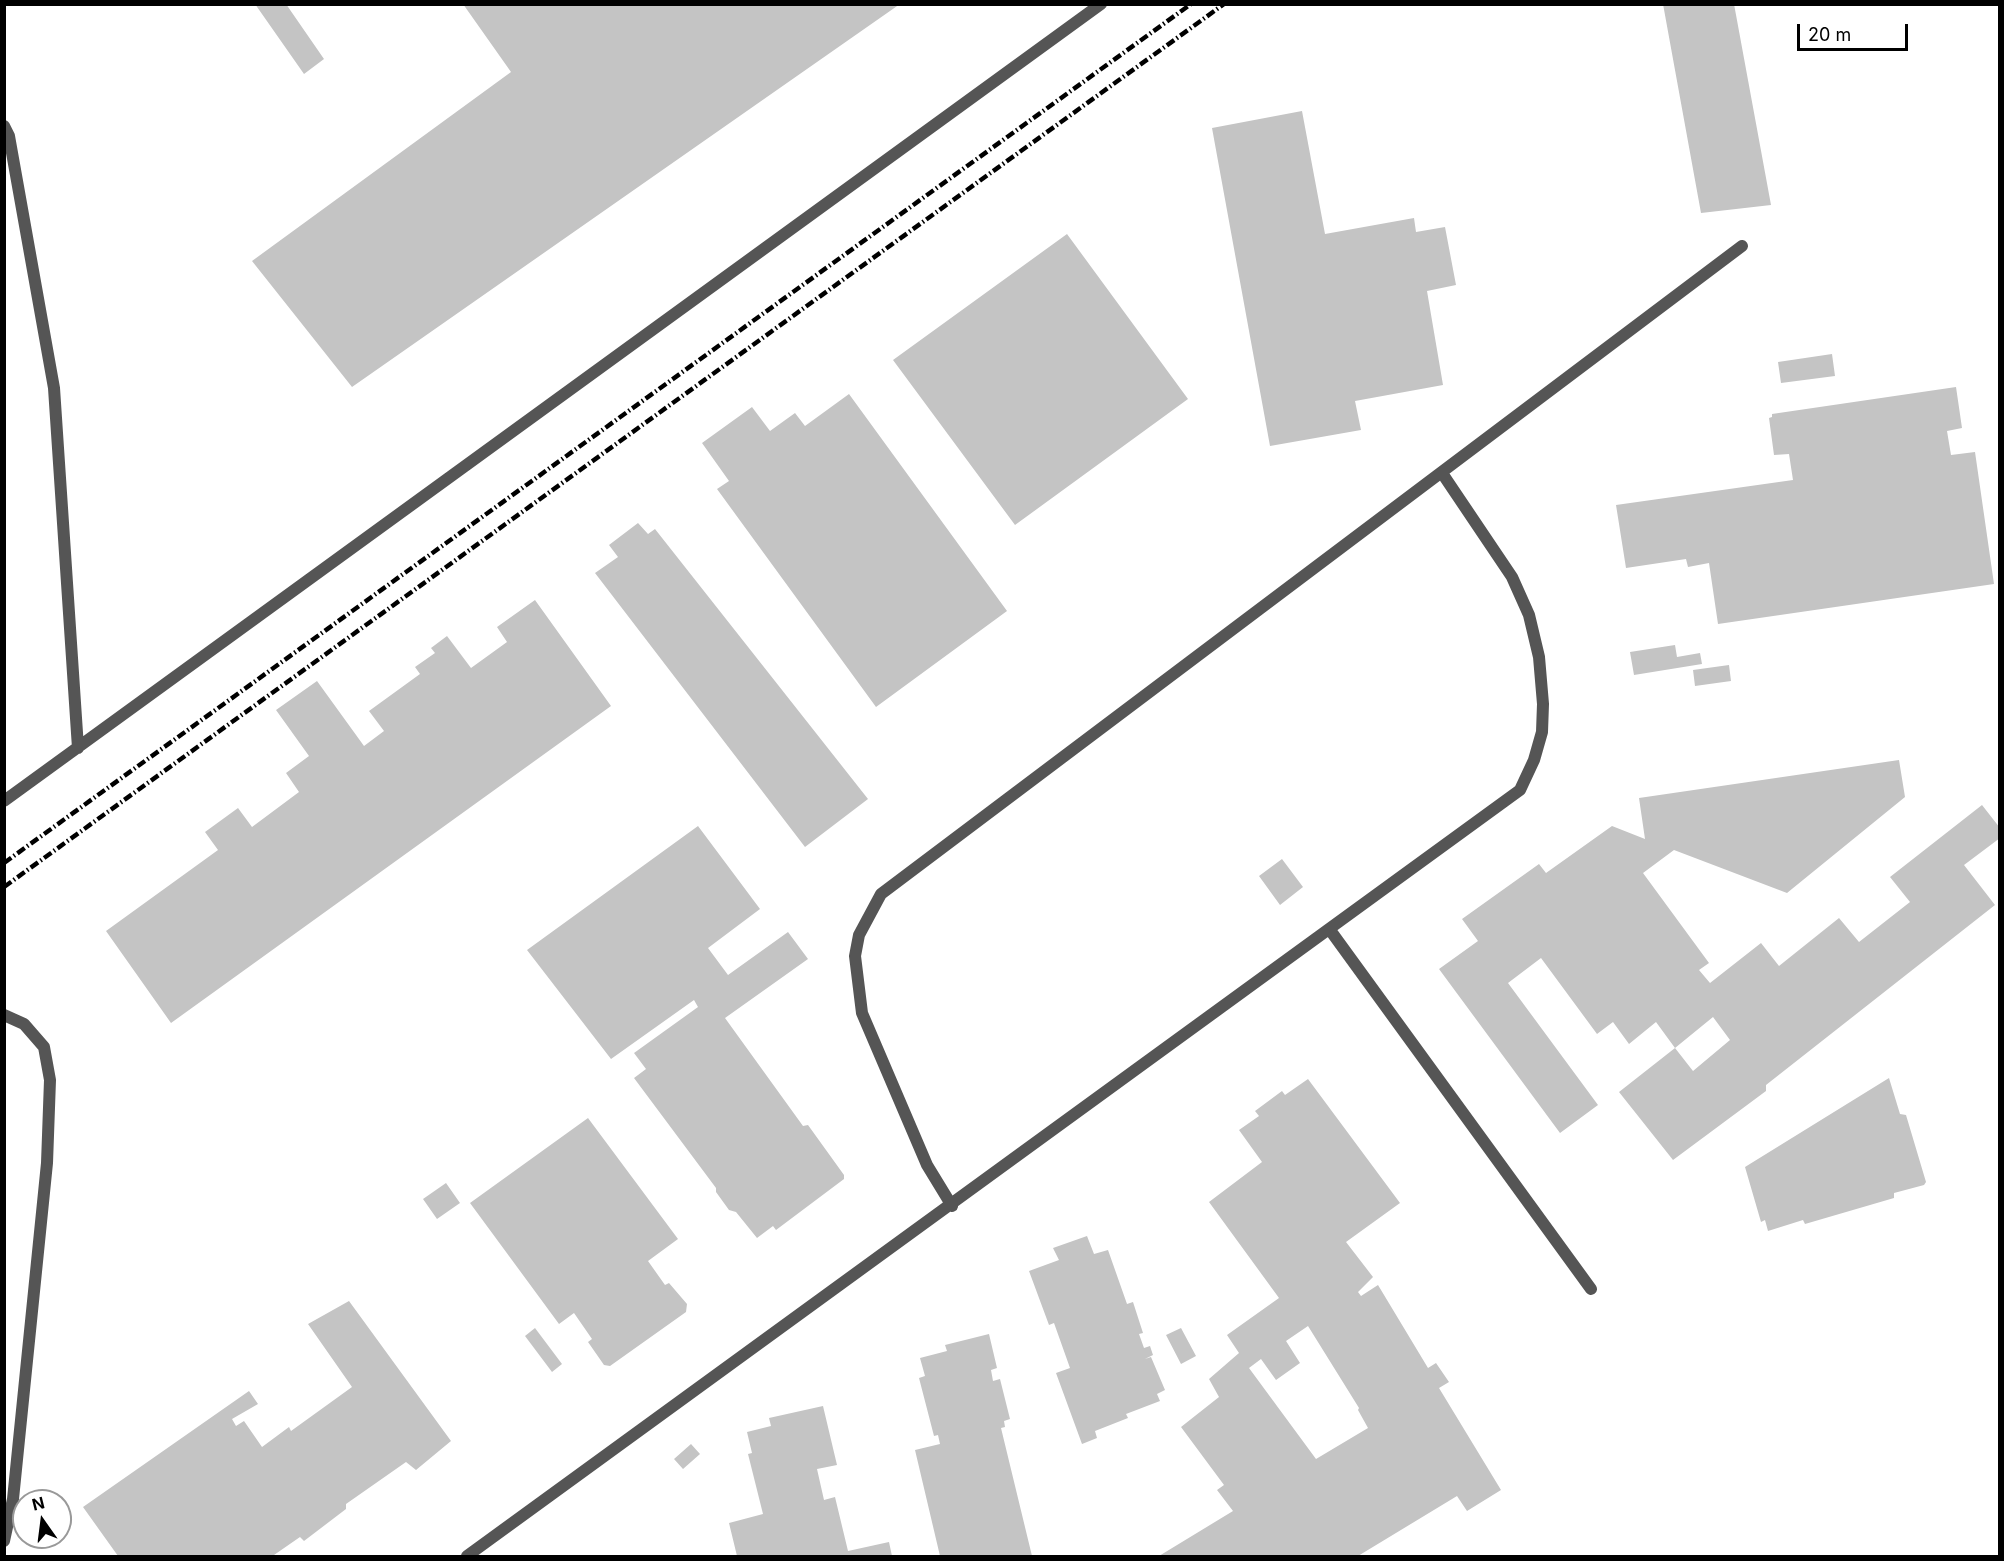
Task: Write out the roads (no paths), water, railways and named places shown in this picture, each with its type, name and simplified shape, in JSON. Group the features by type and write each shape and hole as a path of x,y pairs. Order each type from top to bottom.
{"street":[{"path":"4,801 1101,4"},
{"path":"4,126 9,136 54,388 78,748"},
{"path":"952,1206 927,1165 860,1004 855,956 860,935 881,894 1742,246"},
{"path":"467,1557 952,1206 1520,790 1534,760 1542,732 1543,704 1539,657 1529,615 1512,577 1442,473"},
{"path":"1330,930 1591,1289"},
{"path":"4,1015 24,1024 44,1047 50,1080 47,1163 13,1498 4,1541"}],"railway":[{"path":"4,863 1191,4"},
{"path":"4,887 1224,4"}]}
